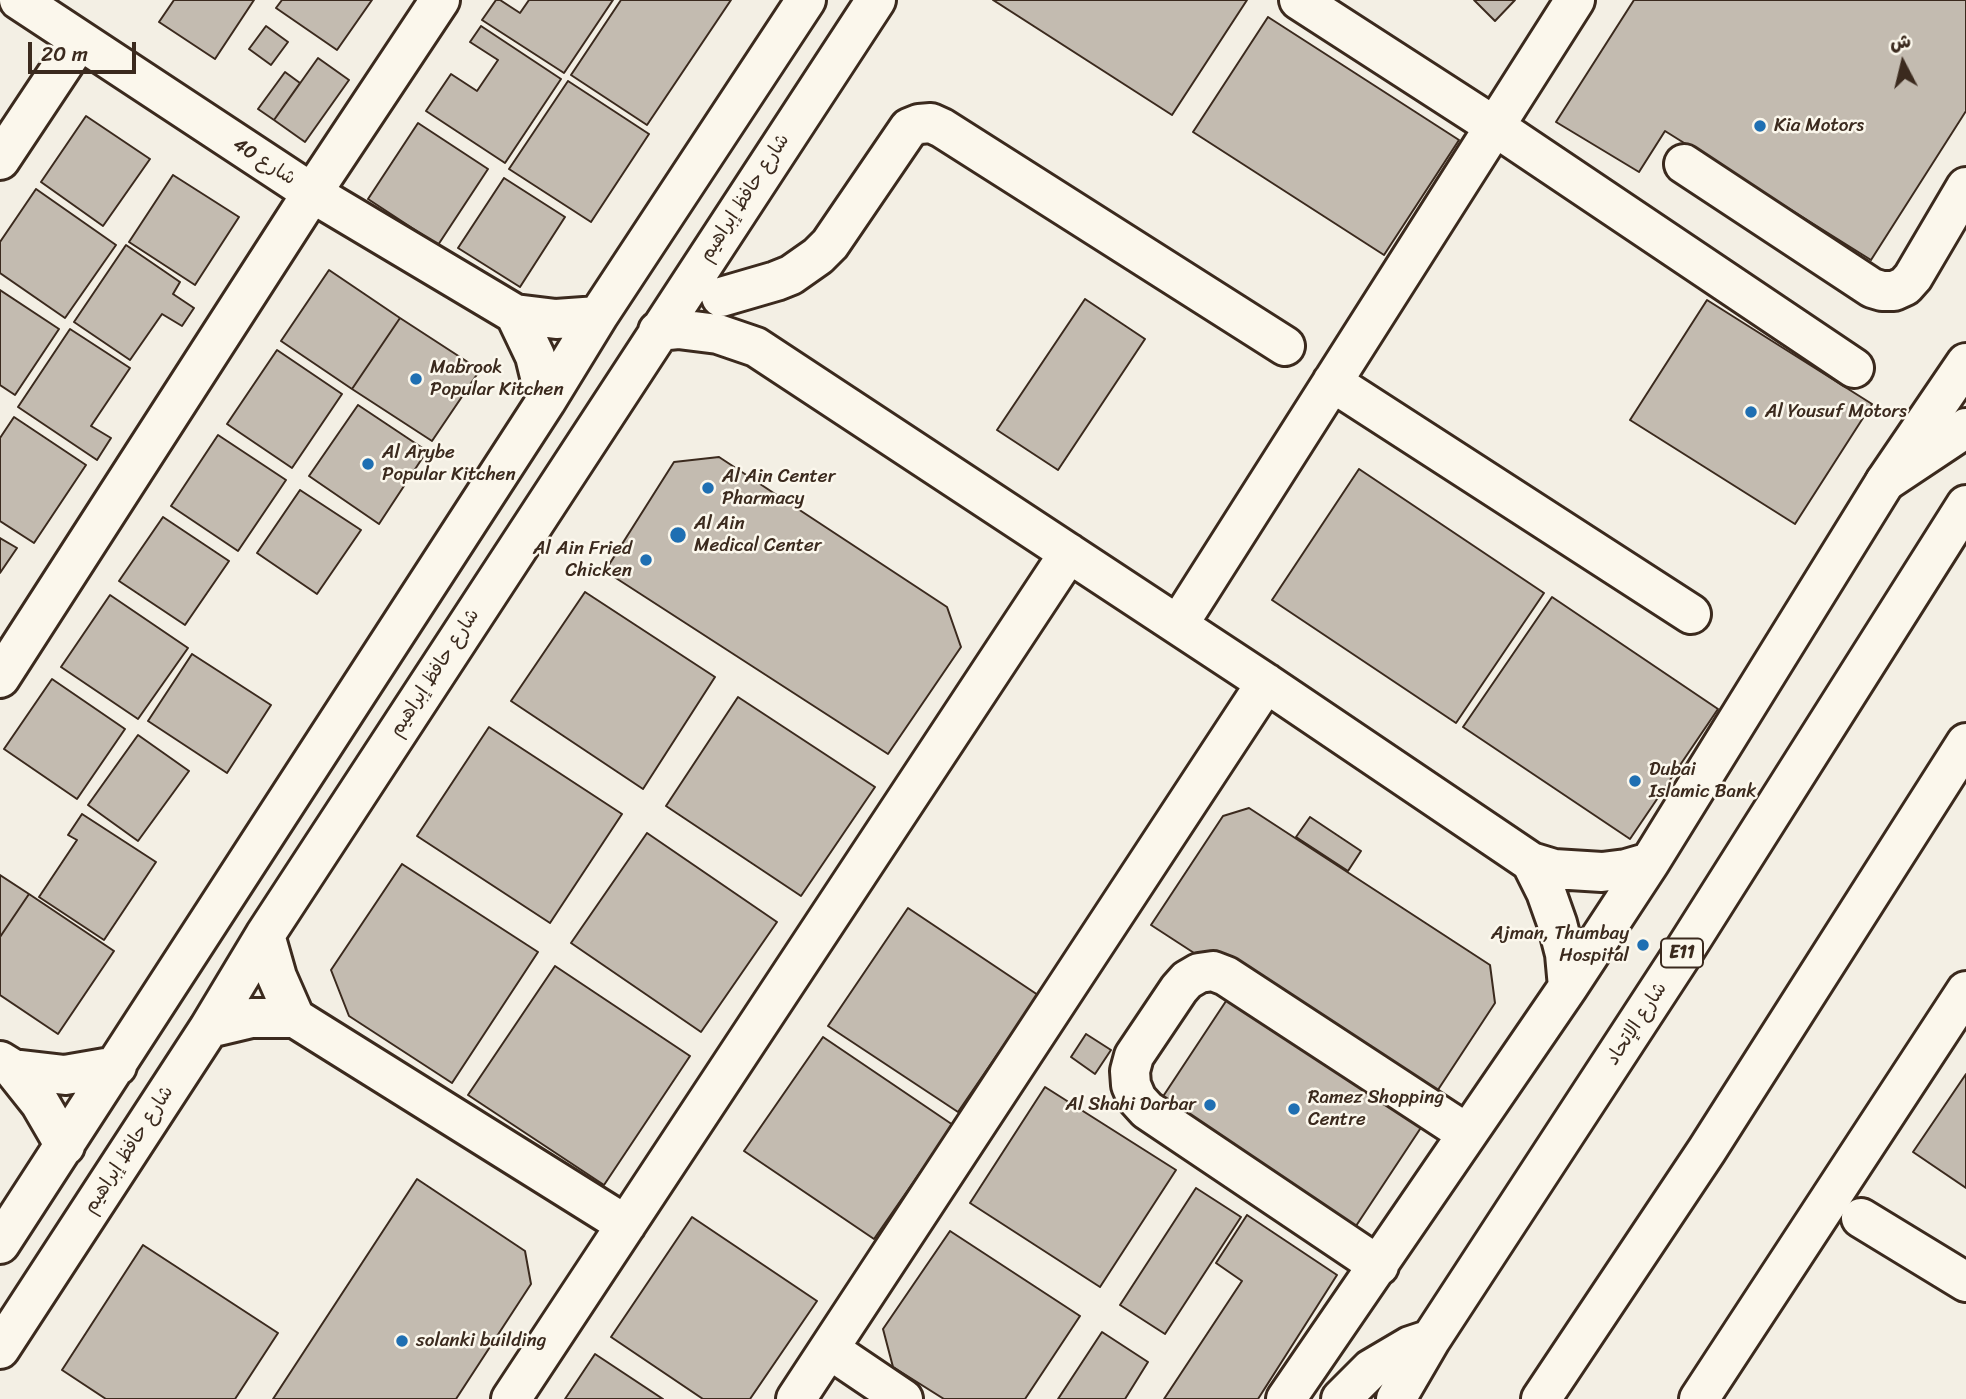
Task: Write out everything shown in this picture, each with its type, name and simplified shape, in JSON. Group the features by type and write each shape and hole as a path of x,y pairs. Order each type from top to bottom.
{"main road":[{"name":"شارع 40","path":"19,0 312,193 515,314 556,319 598,316"},
{"path":"0,678 312,193 440,0"},
{"path":"0,1244 546,401 598,316 806,0"},
{"name":"شارع حافظ إبراهيم","path":"0,1349 209,1028 265,935 876,0"},
{"path":"1299,0 1494,126 1854,368"},
{"path":"1178,625 1574,0"},
{"path":"0,160 79,41"},
{"path":"721,297 791,275 818,256 830,244 909,128 930,123 942,128 1285,346"},
{"path":"1684,164 1861,281 1882,291 1894,291 1905,286 1913,277 1966,187"},
{"path":"716,243 715,261 721,297 741,332 756,347 1266,683 1531,862 1554,869 1602,872 1650,862"},
{"path":"515,314 535,356 546,401"},
{"path":"658,331 678,329 718,334 756,347"},
{"path":"1286,1399 1568,987 1650,862 1885,482 1966,363"},
{"path":"1332,382 1691,614"},
{"path":"1885,482 1966,428"},
{"name":"شارع الإتحاد","path":"1396,1399 1431,1339 1679,959 1966,505"},
{"path":"511,1399 1069,553"},
{"path":"796,1399 1266,683"},
{"path":"1541,1399 1707,1150 1966,743"},
{"path":"1531,862 1546,891 1557,923 1568,987"},
{"path":"265,935 277,978 295,1018"},
{"path":"1379,1266 1147,1110 1137,1099 1131,1085 1130,1071 1135,1056 1187,980 1199,973 1213,971 1226,976 1466,1133"},
{"path":"1699,1399 1966,991"},
{"path":"209,1028 251,1018 295,1018 626,1225"},
{"path":"6,1065 65,1075 117,1066"},
{"path":"6,1065 40,1102 65,1146"},
{"path":"1861,1219 1966,1282"},
{"path":"1341,1399 1371,1369 1390,1356 1431,1339"},
{"path":"1574,1399 1580,1342"},
{"path":"829,1349 903,1399"}],"building":[{"path":"174,0 254,0 215,59 159,22"},
{"path":"282,0 372,0 337,50 276,8"},
{"path":"496,0 520,13 529,0 613,0 564,73 482,20"},
{"path":"621,0 731,0 647,125 571,75"},
{"path":"993,0 1247,0 1172,115"},
{"path":"1474,0 1515,0 1495,21"},
{"name":"Kia Motors","path":"1634,0 1966,0 1966,111 1871,260 1665,131 1639,172 1556,122"},
{"path":"1268,17 1459,140 1384,255 1193,132"},
{"path":"266,26 288,42 271,65 249,49"},
{"path":"481,26 561,79 505,163 426,111 451,74 477,91 498,60 470,42"},
{"path":"318,58 349,80 305,142 274,120"},
{"path":"285,72 300,83 274,120 258,109"},
{"path":"568,81 649,134 591,222 509,169"},
{"path":"86,116 150,159 103,226 41,182"},
{"path":"418,123 488,169 438,245 368,199"},
{"path":"173,175 239,217 195,285 129,242"},
{"path":"504,178 565,217 520,287 458,248"},
{"path":"36,189 116,245 65,318 0,273 0,242"},
{"path":"126,245 180,282 173,294 194,308 182,326 162,314 130,360 74,322"},
{"path":"329,270 400,318 352,389 281,341"},
{"path":"0,290 59,329 15,395 0,385"},
{"path":"1085,299 1145,339 1058,470 997,430"},
{"name":"Al Yousuf Motors","path":"1707,300 1872,404 1795,524 1630,420"},
{"name":"Mabrook Popular Kitchen","path":"400,318 480,370 432,441 352,389"},
{"path":"70,329 130,368 91,426 111,438 97,460 18,407"},
{"path":"277,350 342,394 292,468 227,424"},
{"name":"Al Arybe Popular Kitchen","path":"358,405 427,451 379,524 309,476"},
{"path":"14,417 86,465 34,543 0,521 0,438"},
{"path":"218,435 286,480 238,551 171,506"},
{"path":"719,457 947,607 961,647 888,754 605,571 674,462"},
{"path":"1359,469 1544,593 1456,723 1272,600"},
{"path":"300,490 361,530 317,594 257,553"},
{"path":"163,517 229,561 185,625 119,581"},
{"path":"0,538 17,548 0,573"},
{"path":"585,592 715,677 643,789 511,701"},
{"path":"110,595 188,648 138,719 61,667"},
{"path":"1552,597 1718,709 1630,839 1463,727"},
{"path":"192,654 271,705 227,773 148,721"},
{"path":"52,679 125,729 77,799 4,749"},
{"path":"738,697 875,787 801,896 666,806"},
{"path":"489,727 622,814 550,923 417,836"},
{"path":"138,735 189,771 138,841 88,805"},
{"path":"1249,808 1490,965 1495,1003 1428,1105 1151,925 1223,816"},
{"path":"82,814 156,862 104,940 39,897 77,840 68,835"},
{"path":"1310,817 1361,851 1348,871 1296,837"},
{"path":"647,833 777,922 701,1032 571,943"},
{"path":"402,864 538,952 452,1083 349,1016 331,970"},
{"path":"0,875 29,894 0,937"},
{"path":"29,894 114,951 58,1034 0,995 0,937"},
{"path":"908,908 1038,995 958,1112 828,1026"},
{"path":"555,966 690,1056 604,1185 468,1095"},
{"name":"Ramez Shopping Centre","path":"1234,989 1428,1117 1354,1229 1160,1101"},
{"path":"1086,1034 1111,1050 1095,1074 1071,1057"},
{"path":"823,1037 953,1125 874,1239 744,1151"},
{"path":"1966,1074 1966,1188 1913,1152"},
{"path":"1045,1087 1176,1170 1100,1287 970,1203"},
{"name":"solanki building","path":"417,1179 525,1251 531,1284 456,1399 273,1399"},
{"path":"1196,1188 1241,1217 1165,1334 1120,1305"},
{"path":"1247,1215 1337,1275 1258,1399 1164,1399 1242,1281 1216,1263"},
{"path":"692,1217 817,1301 750,1399 703,1399 611,1337"},
{"path":"950,1231 1080,1316 1025,1399 944,1399 893,1367 883,1329"},
{"path":"143,1245 278,1333 235,1399 106,1399 62,1370"},
{"path":"1102,1332 1148,1362 1125,1399 1058,1399"},
{"path":"595,1354 663,1399 565,1399"}],"place":[{"name":"Kia Motors","path":"1760,126"},
{"name":"Mabrook Popular Kitchen","path":"416,379"},
{"name":"Al Yousuf Motors","path":"1751,412"},
{"name":"Al Arybe Popular Kitchen","path":"368,464"},
{"name":"Al Ain Center Pharmacy","path":"708,488"},
{"name":"Al Ain Medical Center","path":"678,535"},
{"name":"Al Ain Fried Chicken","path":"646,560"},
{"name":"Dubai Islamic Bank","path":"1635,781"},
{"name":"Ajman, Thumbay Hospital","path":"1643,945"},
{"name":"Al Shahi Darbar","path":"1210,1105"},
{"name":"Ramez Shopping Centre","path":"1294,1109"},
{"name":"solanki building","path":"402,1341"}]}
